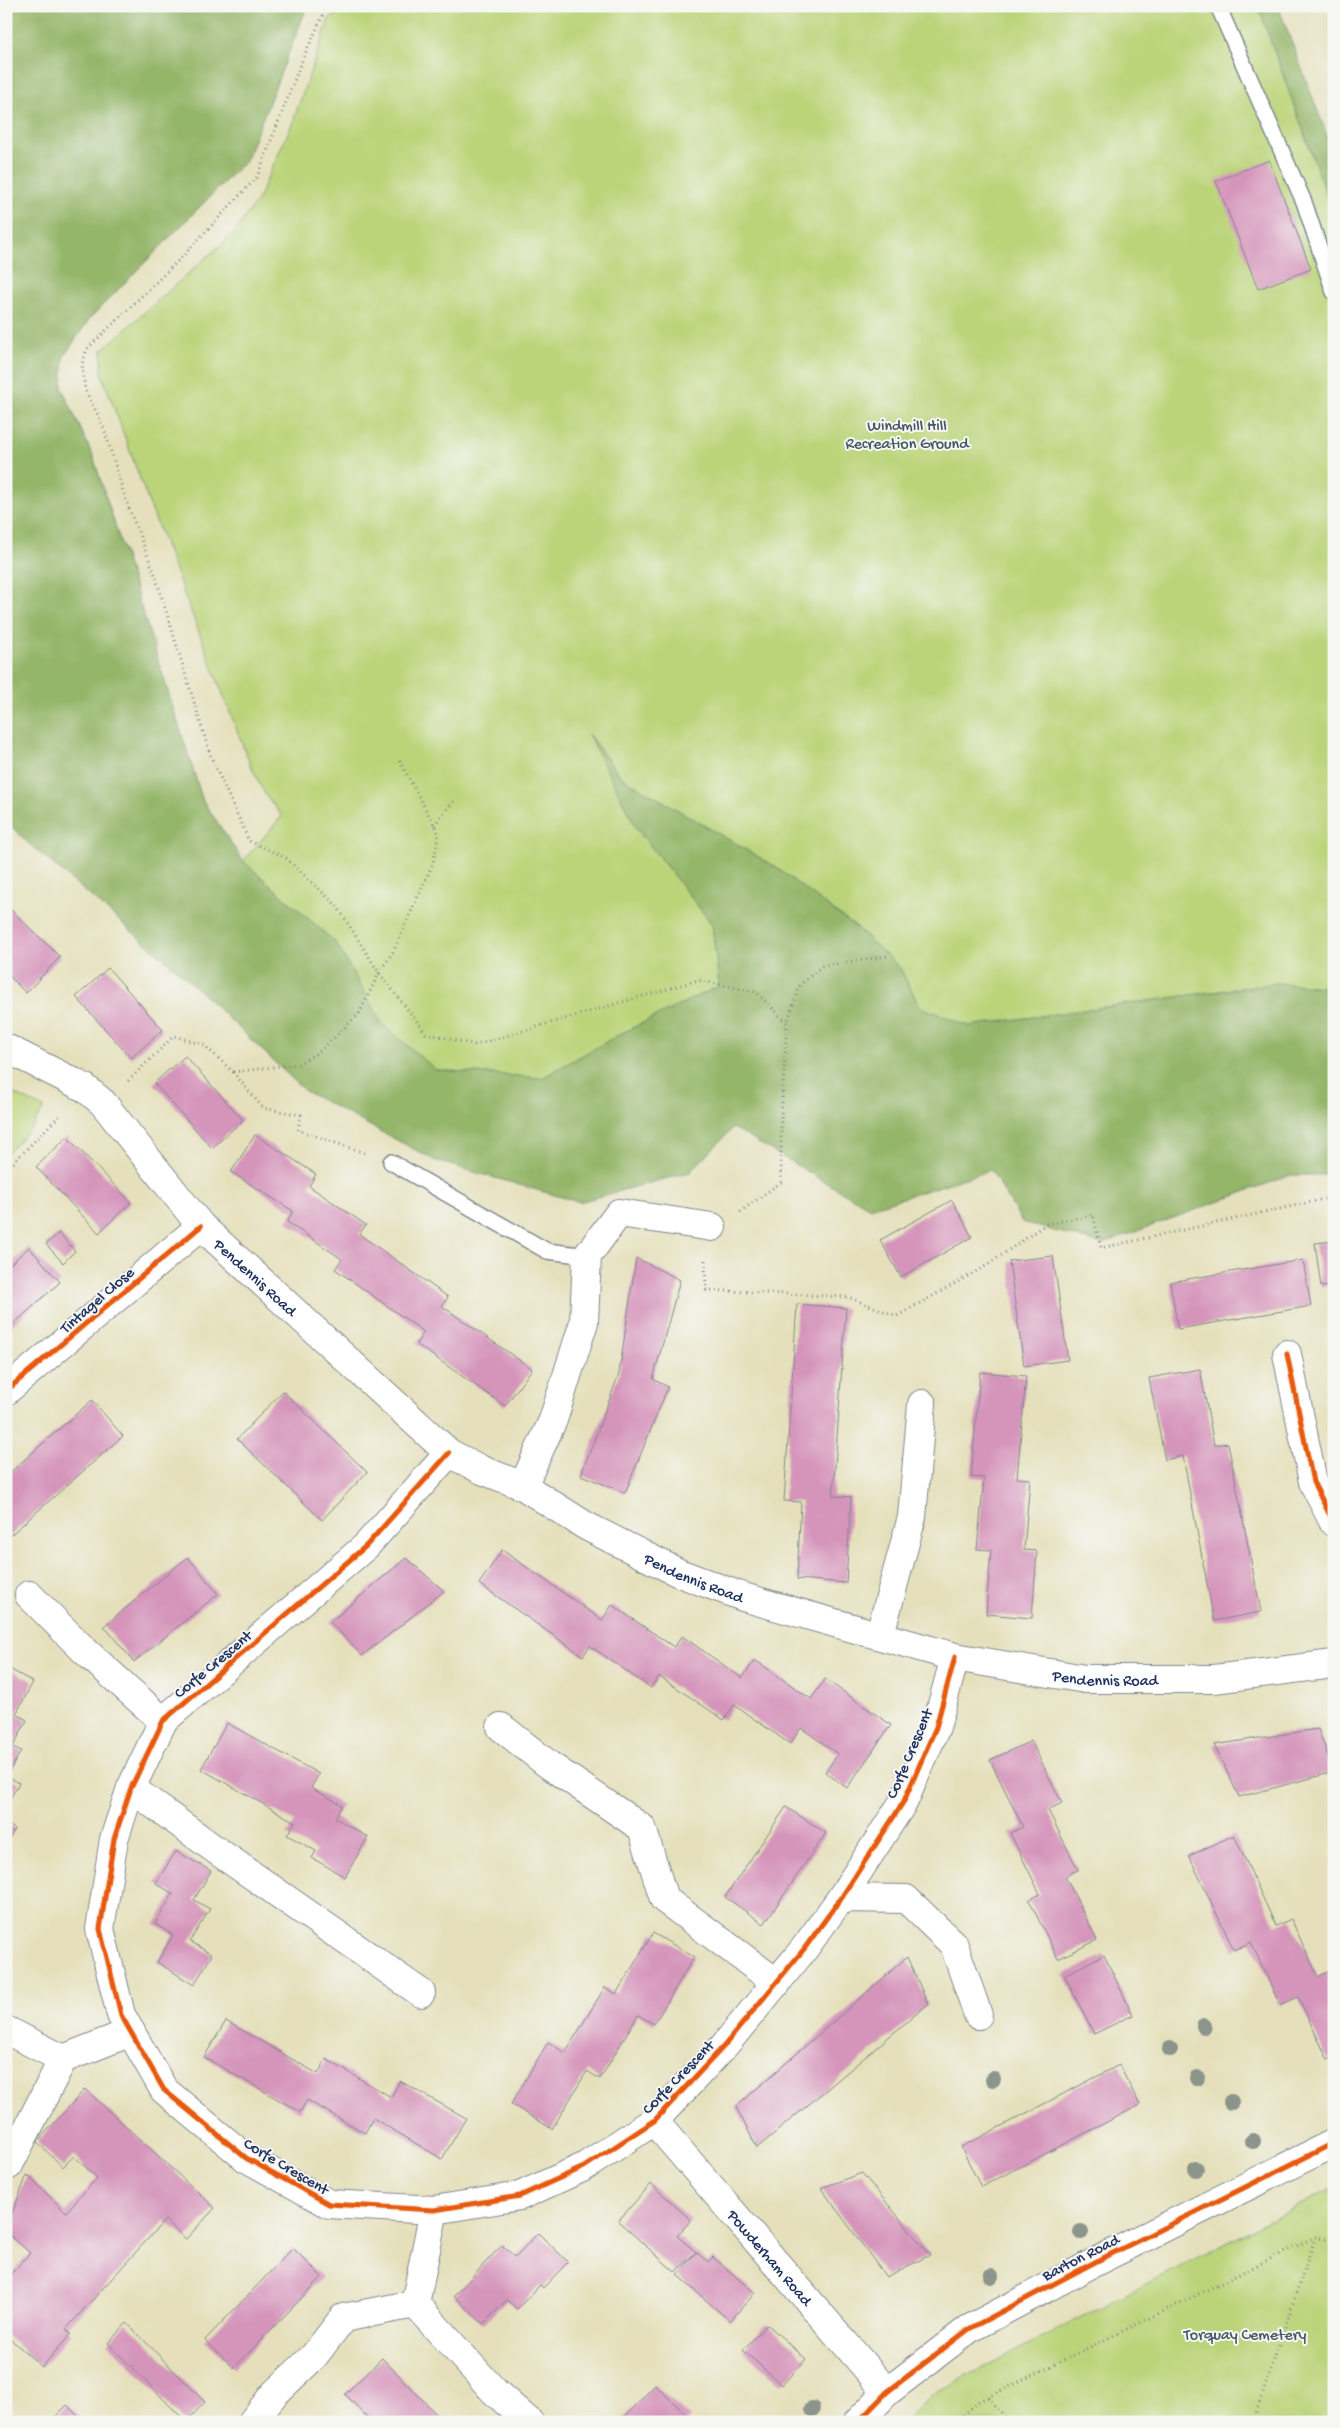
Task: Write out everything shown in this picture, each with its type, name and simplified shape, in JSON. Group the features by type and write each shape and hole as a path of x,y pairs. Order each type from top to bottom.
{"street":[{"name":"Pendennis Road","path":"6,1048 94,1095 201,1226 449,1453 482,1470 523,1486 586,1526 679,1573 743,1597 880,1634 955,1657 1085,1679 1214,1680 1334,1664"},
{"path":"523,1486 553,1420 584,1322 587,1256 619,1213 712,1227"},
{"name":"Tintagel Close","path":"6,1390 201,1226"},
{"path":"1287,1354 1312,1482 1334,1523"},
{"path":"880,1634 912,1517 922,1404"},
{"name":"Corfe Crescent","path":"449,1453 366,1546 163,1722 131,1788 114,1839 100,1929 121,2016 164,2090 246,2158 329,2204 434,2210 520,2196 584,2167 654,2121 777,1983 841,1898 904,1801 936,1727 955,1657"},
{"path":"29,1595 85,1651 163,1722"},
{"path":"501,1727 549,1765 642,1828 664,1899 777,1983"},
{"path":"131,1788 213,1848 421,1993"},
{"path":"841,1898 906,1899 954,1944 978,2015"},
{"path":"6,2030 63,2059"},
{"path":"7,2168 63,2059 131,2032"},
{"name":"Powderham Road","path":"654,2121 888,2392"},
{"name":"Barton Road","path":"858,2422 888,2392 969,2328 1095,2262 1334,2143"},
{"path":"415,2304 434,2210"},
{"path":"252,2422 274,2394 314,2356 344,2318 415,2304"},
{"path":"415,2304 494,2392 528,2422"}],"lane":[{"path":"1218,6 1304,202 1334,292"},
{"path":"391,1162 548,1251 587,1256"}],"path":[{"path":"334,6 325,11 303,58 257,177 182,258 87,348 82,365 85,390 104,425 125,498 155,575 211,757 249,841 286,858 337,906 379,973 426,1032 476,1044 698,980 756,992 787,1023"},
{"path":"233,1072 298,1064 320,1051 359,1014 379,973 392,952 433,862 439,834 398,758"},
{"path":"434,825 454,801"},
{"path":"886,956 822,966 800,986 787,1023 781,1118 781,1182 749,1207 712,1227 704,1254 706,1290 848,1297 897,1316 986,1266 1046,1224 1093,1215 1101,1248 1334,1197"},
{"path":"6,1170 94,1095 119,1090 174,1036 204,1045 233,1072 263,1108 300,1115 298,1130 391,1162"},
{"path":"1253,2422 1315,2237"},
{"path":"956,2422 978,2402 1315,2237 1334,2239"},
{"path":"988,2397 1009,2422"}],"green space":[{"path":"6,6 314,6 305,12 246,160 90,318 64,356 62,388 93,456 203,801 243,861 336,943 382,1024 436,1070 542,1078 620,1034 719,986 712,924 637,829 588,734 621,777 774,866 858,929 900,968 920,1007 969,1026 1277,983 1334,988 1334,1175 1291,1175 1102,1244 1022,1222 991,1170 870,1208 733,1128 690,1172 579,1202 436,1161 305,1091 183,975 27,842 6,821"},
{"name":"Windmill Hill Recreation Ground","path":"350,6 1258,6 1334,215 1334,988 1277,983 969,1026 920,1007 900,968 858,929 774,866 621,777 590,737 637,829 712,924 719,986 620,1034 542,1078 436,1070 382,1024 336,943 243,861 282,816 265,794 250,764 149,503 102,375 102,350 234,233 258,199 292,124 329,19"},
{"path":"1258,6 1278,6 1334,154 1334,215"},
{"path":"6,1090 44,1108 32,1127 6,1154"},
{"name":"Torquay Cemetery","path":"1334,2188 1334,2422 905,2422 934,2393"}],"building":[{"path":"1269,160 1311,269 1258,289 1216,181"},
{"path":"6,905 60,957 26,993 6,973"},
{"path":"108,968 163,1030 131,1058 76,997"},
{"path":"185,1056 243,1120 212,1148 154,1083"},
{"path":"255,1135 316,1174 309,1186 366,1225 359,1234 448,1297 442,1306 532,1369 505,1406 416,1344 424,1332 335,1269 342,1259 287,1222 293,1211 231,1172"},
{"path":"67,1137 131,1202 99,1233 36,1167"},
{"path":"952,1200 972,1237 901,1277 880,1240"},
{"path":"59,1233 75,1251 63,1263 46,1244"},
{"path":"1334,1241 1334,1286 1321,1287 1315,1243"},
{"path":"29,1247 60,1282 6,1331 6,1268"},
{"path":"1053,1256 1068,1360 1024,1366 1009,1261"},
{"path":"636,1258 680,1280 653,1379 668,1387 625,1493 581,1475 619,1374"},
{"path":"1303,1260 1311,1306 1178,1329 1170,1282"},
{"path":"797,1304 846,1308 833,1496 851,1497 846,1583 797,1579 801,1502 784,1501"},
{"path":"1200,1369 1214,1445 1228,1443 1261,1612 1214,1621 1183,1456 1165,1460 1149,1378"},
{"path":"980,1372 1026,1376 1017,1478 1030,1479 1024,1550 1037,1551 1032,1618 986,1614 991,1550 977,1549 984,1478 971,1477"},
{"path":"283,1391 367,1472 322,1520 237,1439"},
{"path":"92,1400 123,1436 6,1539 6,1476"},
{"path":"502,1550 602,1620 612,1605 674,1647 682,1636 742,1678 755,1660 811,1699 825,1679 891,1725 847,1788 825,1772 838,1754 801,1728 790,1744 734,1705 724,1720 659,1676 651,1688 590,1646 583,1656 479,1584"},
{"path":"188,1557 218,1594 134,1662 104,1626"},
{"path":"406,1558 444,1591 362,1656 330,1622"},
{"path":"6,1667 33,1682 16,1714 27,1720 13,1747 21,1751 7,1776 19,1783 6,1806"},
{"path":"227,1723 319,1774 311,1788 342,1805 335,1818 368,1837 345,1877 312,1858 316,1851 287,1835 295,1822 201,1769"},
{"path":"1318,1729 1334,1772 1239,1797 1214,1745"},
{"path":"1031,1741 1062,1803 1048,1810 1078,1870 1065,1876 1097,1940 1058,1959 1029,1900 1040,1894 1010,1833 1023,1827 990,1760"},
{"path":"786,1807 826,1833 764,1924 725,1897"},
{"path":"6,1824 15,1829 6,1844"},
{"path":"1234,1835 1276,1926 1291,1919 1318,1977 1334,1969 1334,2057 1328,2060 1298,1997 1280,2005 1251,1942 1234,1950 1189,1856"},
{"path":"176,1851 211,1871 194,1900 210,1909 190,1941 212,1955 194,1985 157,1962 173,1935 155,1924 173,1894 156,1883"},
{"path":"653,1933 694,1957 654,2024 638,2015 600,2079 587,2071 552,2129 511,2104 548,2042 565,2053 605,1987 616,1994"},
{"path":"1104,1955 1133,2015 1094,2034 1064,1975"},
{"path":"907,1957 928,2004 757,2148 736,2107"},
{"path":"226,2021 318,2074 326,2059 391,2097 400,2081 466,2118 442,2159 373,2118 365,2133 307,2100 300,2112 204,2057"},
{"path":"1119,2065 1140,2105 981,2187 961,2147"},
{"path":"85,2089 215,2208 186,2239 165,2220 66,2329 71,2334 42,2367 6,2335 6,2279 30,2253 6,2232 6,2229 27,2175 66,2212 97,2178 74,2156 63,2167 37,2142"},
{"path":"862,2173 930,2255 886,2277 821,2188"},
{"path":"651,2184 691,2220 677,2236 696,2252 675,2272 618,2221"},
{"path":"538,2233 568,2262 543,2288 540,2285 517,2309 507,2300 483,2324 454,2296 502,2245 515,2257"},
{"path":"293,2248 322,2277 234,2368 205,2340"},
{"path":"696,2252 708,2262 713,2257 755,2293 730,2321 677,2275"},
{"path":"127,2323 205,2402 186,2422 108,2343"},
{"path":"767,2324 806,2359 782,2385 743,2350"},
{"path":"382,2358 444,2422 372,2422 345,2394"},
{"path":"655,2385 690,2418 686,2422 620,2422"},
{"path":"67,2405 84,2422 50,2422"}],"cycle path":[{"path":"6,1391 201,1226"},
{"path":"1287,1354 1313,1482 1334,1523"},
{"path":"449,1453 366,1546 163,1721 131,1788 114,1839 100,1929 121,2015 164,2090 246,2158 329,2204 434,2210 520,2196 584,2167 654,2121 724,2046 804,1949 841,1898 904,1801 936,1727 955,1657"},
{"path":"858,2422 887,2392 969,2329 1095,2262 1334,2143"}]}
